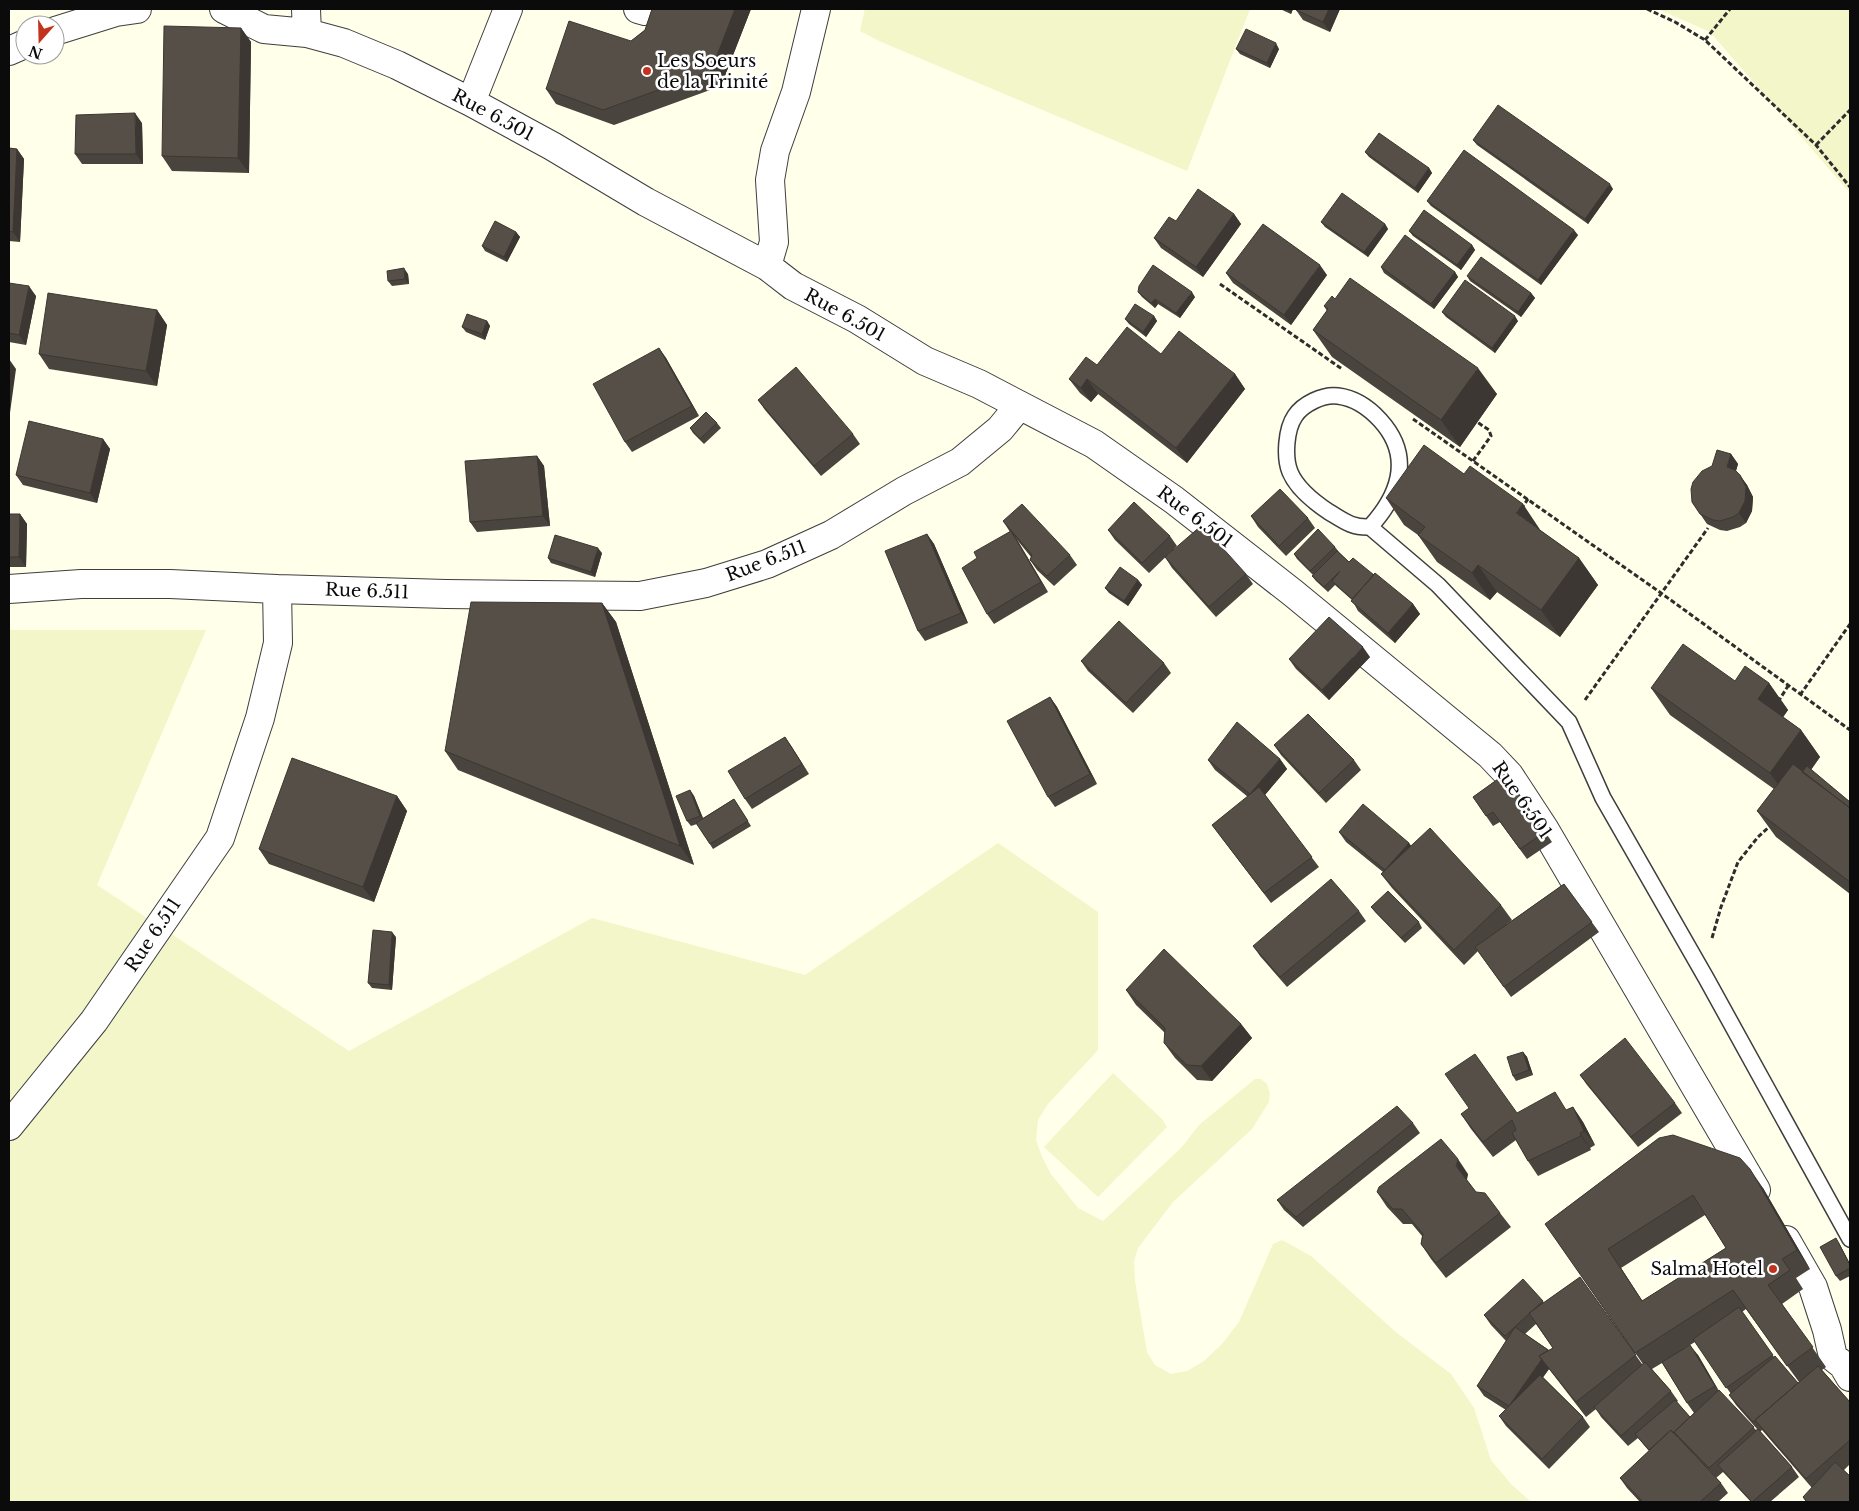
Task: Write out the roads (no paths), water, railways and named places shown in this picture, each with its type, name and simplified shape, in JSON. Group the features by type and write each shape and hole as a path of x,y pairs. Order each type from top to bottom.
{"street":[{"path":"65,28 116,12 137,9"},
{"name":"Rue 6.501","path":"224,9 264,29 307,21 344,43 397,65 552,146 646,202 766,266 793,286 856,319 925,361 978,384 1094,444 1174,500 1324,618 1490,756 1509,775 1545,830 1813,1287 1827,1330 1833,1357 1850,1376"},
{"path":"471,102 508,9"},
{"path":"766,266 774,242 770,180 775,151 796,92 816,9"},
{"name":"Rue 6.511","path":"9,1126 94,1021 220,838 260,718 278,643 277,589 446,594 640,596 706,583 767,564 831,535 960,462 1000,429 1019,406"},
{"path":"9,589 81,584 170,584 277,589"}],"lane":[{"path":"1370,527 1382,514 1392,498 1397,482 1400,460 1396,442 1372,411 1352,400 1337,395 1308,404 1294,416 1290,430 1287,444 1290,471 1306,494 1327,510 1357,528 1370,527 1438,585 1569,722 1603,798 1706,978 1850,1239"}],"place":[{"name":"Les Soeurs de la Trinité","path":"647,71"},
{"name":"Salma Hotel","path":"1773,1269"}]}
